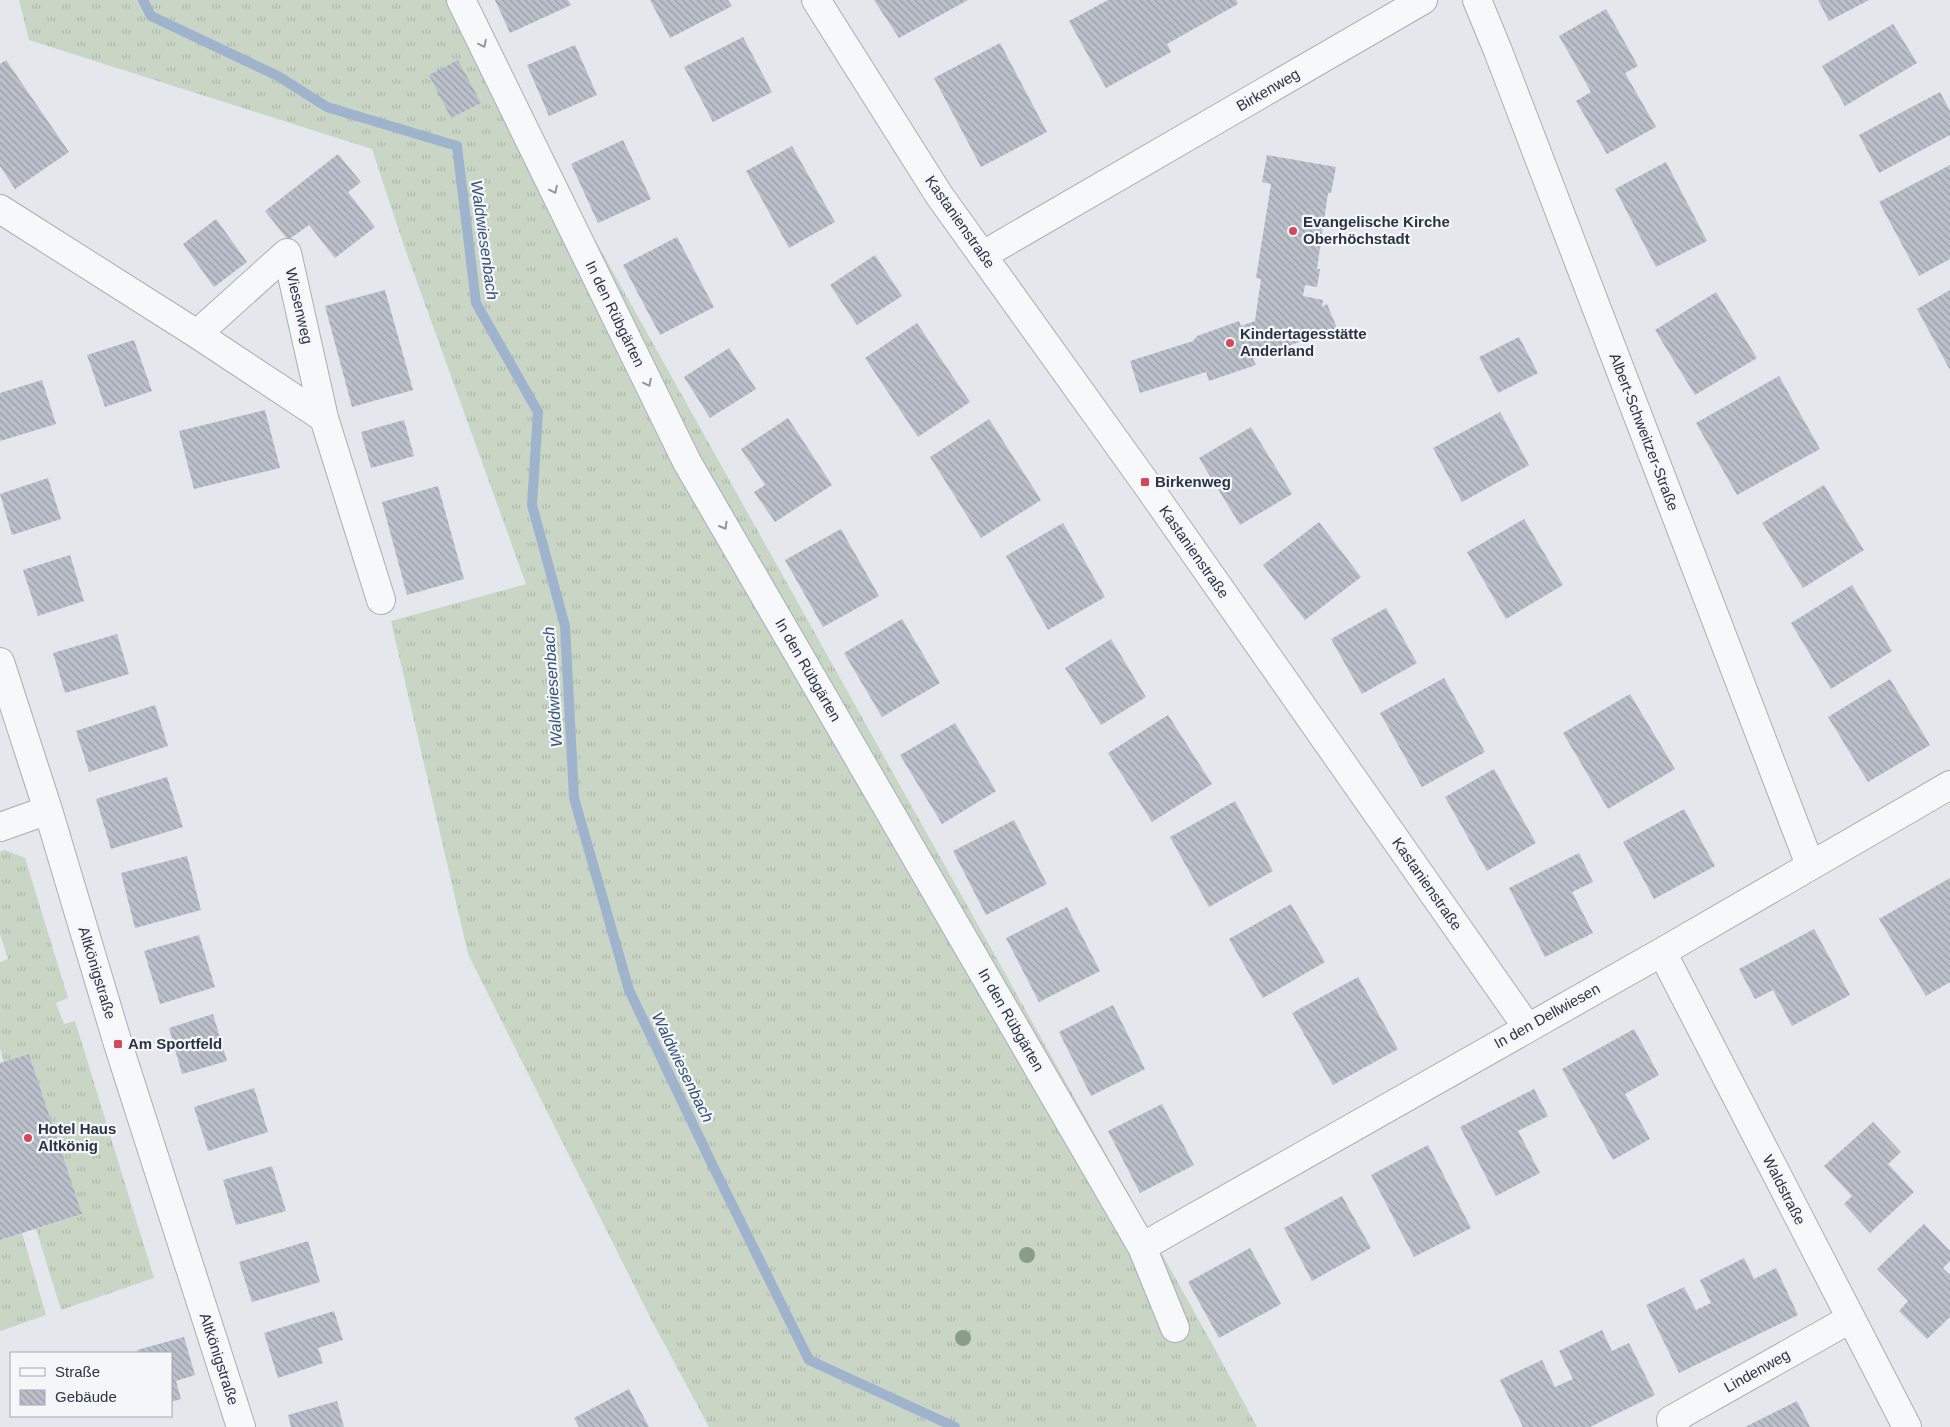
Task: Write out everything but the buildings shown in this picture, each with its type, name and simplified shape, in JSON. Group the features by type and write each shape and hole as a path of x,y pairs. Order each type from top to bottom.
{"street":[{"name":"In den Rübgärten","path":"461,0 687,462 1142,1247 1175,1328"},
{"name":"Kastanienstraße","path":"816,0 939,196 1151,490 1527,1027"},
{"name":"Birkenweg","path":"983,255 1423,0"},
{"name":"Albert-Schweitzer-Straße","path":"1477,0 1498,50 1810,865"},
{"path":"0,209 197,334 324,418"},
{"name":"Wiesenweg","path":"197,334 287,253 324,418 380,600"},
{"name":"Altkönigstraße","path":"0,662 48,810 118,1044 241,1427"},
{"name":"In den Dellwiesen","path":"1142,1247 1662,952 1950,785"},
{"path":"0,827 48,810"},
{"name":"Waldstraße","path":"1662,952 1907,1427"},
{"name":"Lindenweg","path":"1675,1427 1671,1420 1850,1319"}],"green space":[{"path":"19,0 461,0 1257,1427 709,1427 651,1319 468,954 391,621 526,584 403,243 372,149 29,40"},
{"path":"5,850 25,858 68,998 56,1003 64,1024 75,1021 154,1278 61,1310 36,1229 82,1214 29,1054 4,1062 0,1048 0,962 8,959 0,934 0,852"},
{"path":"22,1233 46,1315 0,1331 0,1240"}],"waterway":[{"name":"Waldwiesenbach","path":"143,0 151,16 278,76 327,107 457,146 476,303 538,412 532,505 565,626 574,798 629,990 710,1160 809,1360 955,1427"}],"place":[{"name":"Evangelische Kirche Oberhöchstadt","path":"1293,231"},
{"name":"Kindertagesstätte Anderland","path":"1230,343"},
{"name":"Birkenweg","path":"1145,482"},
{"name":"Am Sportfeld","path":"118,1044"},
{"name":"Hotel Haus Altkönig","path":"28,1138"}]}
